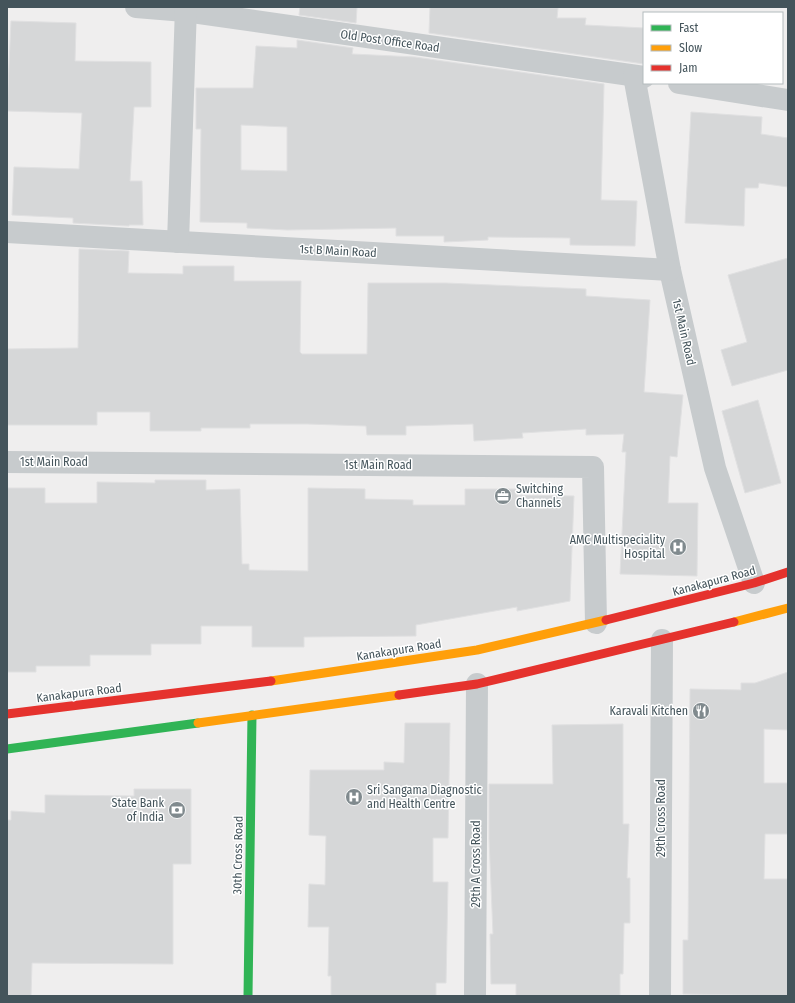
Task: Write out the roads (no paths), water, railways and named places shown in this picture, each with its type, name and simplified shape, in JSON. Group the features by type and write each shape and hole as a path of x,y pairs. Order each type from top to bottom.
{"main road":[{"name":"Kanakapura Road","path":"7,714 251,684 476,650 754,583 788,572"},
{"path":"7,749 477,684 763,616 788,608"},
{"name":"30th Cross Road","path":"248,996 252,715"}],"street":[{"name":"Old Post Office Road","path":"136,7 185,9 639,77"},
{"path":"178,242 185,9"},
{"name":"1st Main Road","path":"639,77 670,270 715,468 754,583"},
{"path":"685,84 788,100"},
{"name":"1st B Main Road","path":"7,232 670,270"},
{"name":"1st Main Road","path":"7,462 593,467 596,622"},
{"name":"29th Cross Road","path":"660,996 662,640"},
{"name":"29th A Cross Road","path":"475,996 477,684"}],"place":[{"name":"Switching Channels","path":"503,496"},
{"name":"AMC Multispeciality Hospital","path":"678,547"},
{"name":"Karavali Kitchen","path":"701,711"},
{"name":"Sri Sangama Diagnostic and Health Centre","path":"354,797"},
{"name":"State Bank of India","path":"177,810"}]}
